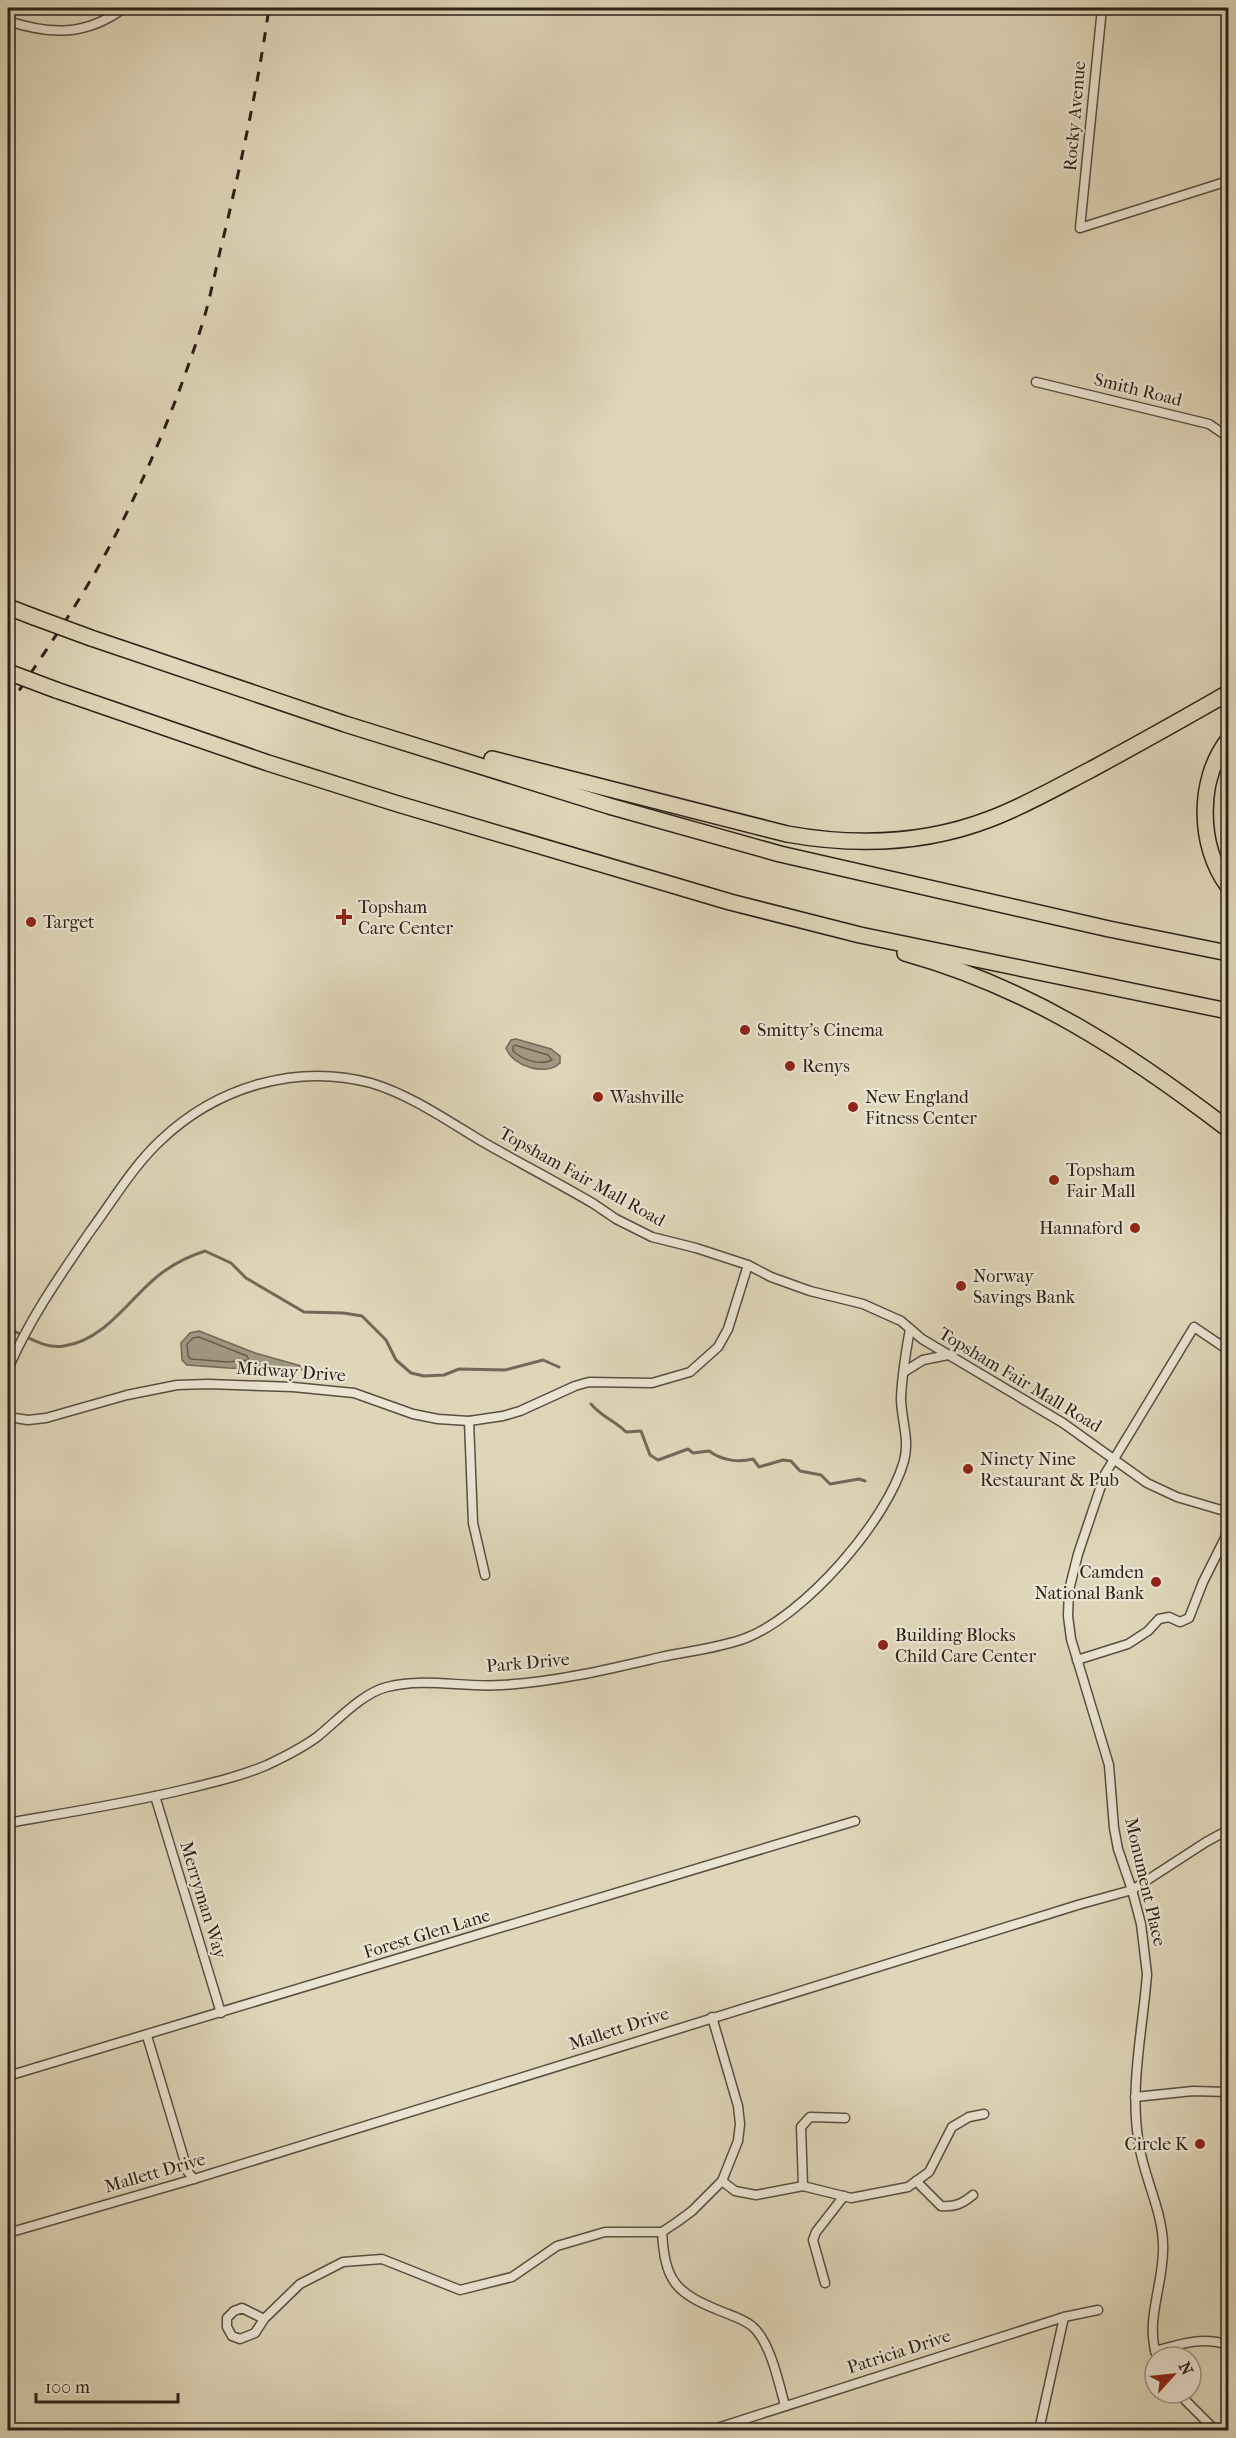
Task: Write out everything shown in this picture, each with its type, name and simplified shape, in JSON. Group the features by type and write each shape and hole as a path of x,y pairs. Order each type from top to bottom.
{"highway":[{"path":"8,607 90,638 345,724 609,806 780,854 1097,926 1228,953"},
{"path":"8,672 268,763 473,828 730,902 861,935 1228,1011"},
{"path":"450,756 464,752 787,834 843,841 888,841 952,831 1002,815 1149,738 1228,693"},
{"path":"1228,740 1210,772 1205,810 1209,846 1221,877 1228,886"},
{"path":"861,935 889,948 982,979 1060,1015 1124,1053 1228,1129"}],"street":[{"path":"8,21 30,28 62,32 88,26 115,15 124,8"},
{"name":"Rocky Avenue","path":"1102,8 1080,228 1228,181"},
{"name":"Smith Road","path":"1036,382 1209,424 1228,437"},
{"name":"Topsham Fair Mall Road","path":"8,1369 41,1302 106,1210 160,1141 183,1121 225,1096 252,1085 296,1076 330,1076 371,1083 415,1101 616,1219 652,1237 748,1265 771,1277 863,1304 901,1321 948,1355 1064,1423 1157,1488 1177,1497 1228,1511"},
{"name":"Midway Drive","path":"8,1417 28,1420 46,1418 127,1395 177,1385 208,1384 293,1387 354,1393 413,1414 438,1419 469,1421 520,1412 575,1386 589,1382 652,1383 690,1372 718,1347 728,1329 748,1265"},
{"name":"Monument Place","path":"1155,2345 1152,2323 1162,2265 1162,2229 1140,2153 1135,2097 1147,1974 1141,1924 1118,1849 1114,1828 1112,1786 1106,1754 1077,1660 1068,1616 1069,1590 1078,1554 1105,1474 1194,1326 1228,1350"},
{"name":"Park Drive","path":"8,1822 154,1796 218,1781 262,1767 316,1738 347,1711 383,1688 407,1682 498,1685 552,1681 746,1638 777,1621 812,1595 849,1553 878,1514 898,1478 906,1444 901,1398 910,1329"},
{"path":"904,1372 923,1360 948,1355"},
{"path":"469,1421 472,1523 485,1575"},
{"path":"1077,1660 1128,1644 1148,1631 1159,1619 1169,1617 1179,1622 1189,1618 1203,1582 1222,1547 1226,1536 1228,1511"},
{"name":"Merryman Way","path":"154,1796 221,2013"},
{"name":"Forest Glen Lane","path":"8,2076 855,1821"},
{"name":"Mallett Drive","path":"8,2233 194,2179 712,2017 1132,1890 1228,1830"},
{"path":"264,2319 300,2284 343,2262 382,2259 460,2290 512,2277 557,2246 605,2232 662,2232 692,2211 722,2181 738,2141 740,2124 738,2106 712,2017"},
{"path":"147,2036 188,2172 194,2179"},
{"path":"1135,2097 1193,2091 1228,2092"},
{"path":"722,2181 735,2191 756,2195 803,2186 851,2198 908,2187 929,2172 952,2127 969,2117 984,2114"},
{"path":"803,2186 801,2127 810,2117 845,2118"},
{"path":"916,2181 941,2206 953,2207 973,2195"},
{"path":"825,2283 813,2241 816,2232 844,2196"},
{"path":"662,2232 663,2258 674,2284 699,2302 741,2319 753,2327 760,2336 775,2370 785,2406"},
{"name":"Patricia Drive","path":"711,2430 1064,2317 1098,2310"},
{"path":"1039,2430 1064,2317"},
{"path":"1185,2345 1207,2340 1228,2344"},
{"path":"1190,2405 1215,2430"}],"water":[{"path":"516,1039 551,1049 560,1056 560,1063 546,1069 530,1068 522,1064 509,1054 506,1048 511,1040"},
{"path":"199,1331 255,1353 305,1367 305,1370 187,1365 182,1360 181,1343 190,1333"}],"waterway":[{"path":"8,1335 16,1332 39,1343 58,1347 79,1342 106,1326 163,1272 205,1251 231,1263 246,1278 304,1312 362,1316 386,1340 396,1360 411,1373 424,1376 444,1375 459,1369 505,1370 543,1360 559,1367"},
{"path":"591,1404 626,1432 641,1431 650,1455 658,1460 688,1449 693,1453 709,1451 730,1460 753,1459 759,1467 783,1460 791,1461 800,1471 821,1475 830,1484 859,1479 865,1481"}],"railway":[{"path":"8,707 68,617 101,562 144,477 180,388 211,293 249,122 269,8"}],"place":[{"name":"Topsham Care Center","path":"344,917"},
{"name":"Target","path":"31,922"},
{"name":"Smitty's Cinema","path":"745,1030"},
{"name":"Renys","path":"790,1066"},
{"name":"Washville","path":"598,1097"},
{"name":"New England Fitness Center","path":"853,1107"},
{"name":"Topsham Fair Mall","path":"1054,1180"},
{"name":"Hannaford","path":"1135,1228"},
{"name":"Norway Savings Bank","path":"961,1286"},
{"name":"Ninety Nine Restaurant & Pub","path":"968,1469"},
{"name":"Camden National Bank","path":"1156,1582"},
{"name":"Building Blocks Child Care Center","path":"883,1645"},
{"name":"Circle K","path":"1200,2144"}]}
